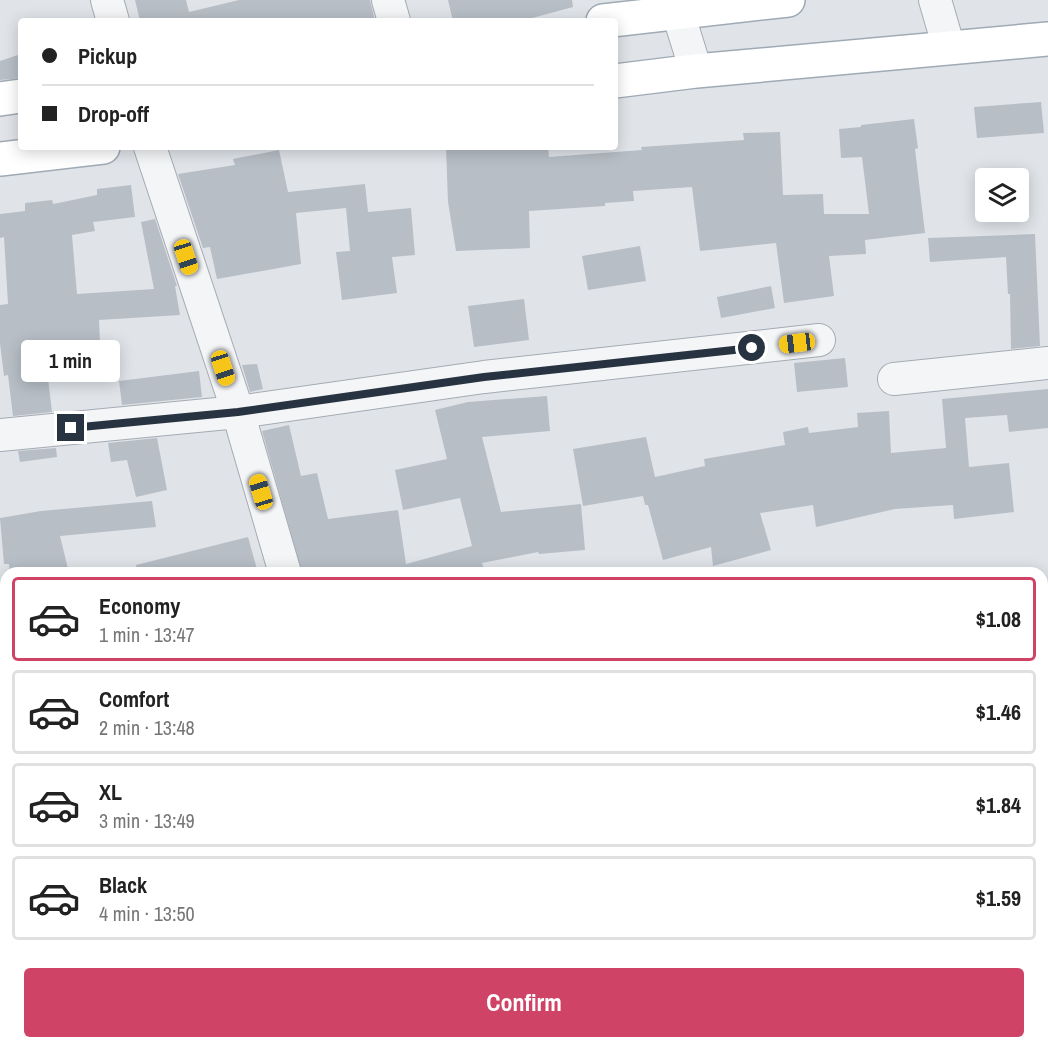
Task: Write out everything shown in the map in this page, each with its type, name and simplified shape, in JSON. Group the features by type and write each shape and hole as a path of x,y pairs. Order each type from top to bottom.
{"main road":[{"path":"618,18 676,6 788,0"},
{"path":"618,81 696,71 1048,39"},
{"path":"0,99 18,96"},
{"path":"0,159 77,150"}],"street":[{"path":"107,0 112,18"},
{"path":"388,0 393,18"},
{"path":"935,0 950,48"},
{"path":"676,6 696,71"},
{"path":"151,150 238,412 283,567"},
{"path":"0,435 238,412 484,377 819,340"},
{"path":"894,379 1048,363"}],"building":[{"path":"135,0 186,0 189,12 239,0 370,0 374,18 139,18"},
{"path":"448,0 572,0 573,7 532,18 452,18"},
{"path":"18,55 18,78 0,80 0,61"},
{"path":"1041,102 1044,133 977,138 974,107"},
{"path":"914,119 918,148 915,149 925,233 865,240 866,254 829,256 834,296 784,303 776,243 700,251 692,187 633,191 634,201 605,203 605,206 529,211 530,248 456,251 448,202 446,150 548,150 549,157 642,150 641,147 744,140 743,133 780,132 783,195 823,194 824,214 869,214 862,157 841,158 839,129 861,127 861,125"},
{"path":"279,150 288,192 365,184 368,212 411,208 415,255 392,257 397,293 342,300 336,252 350,251 346,208 296,213 301,264 217,279 210,247 203,248 178,174 235,165 233,159"},
{"path":"131,185 135,217 93,222 95,231 72,235 77,294 154,289 141,222 155,219 177,286 175,286 180,315 99,320 100,342 44,345 52,412 13,416 8,375 4,376 0,343 0,305 8,304 4,237 0,238 0,214 25,211 25,203 52,200 53,204 97,195 97,189"},
{"path":"1035,234 1040,346 1011,349 1010,294 1008,294 1006,257 930,262 928,238"},
{"path":"640,246 646,281 588,290 582,256"},
{"path":"771,286 775,308 721,318 717,297"},
{"path":"524,299 529,340 474,347 468,306"},
{"path":"845,358 848,387 797,392 794,363"},
{"path":"257,364 263,389 250,392 242,365"},
{"path":"199,371 202,397 122,405 119,381"},
{"path":"1048,389 1048,428 1009,432 1007,415 965,418 969,467 1009,463 1014,512 954,519 953,505 895,509 816,527 813,505 760,513 771,550 713,566 711,547 663,560 648,505 645,505 643,496 583,506 573,449 646,437 655,477 705,466 704,459 785,445 783,432 808,427 809,433 858,427 857,413 889,411 891,453 946,448 942,399"},
{"path":"547,396 550,431 482,437 501,512 581,504 585,550 539,554 538,552 482,563 483,567 300,567 262,431 289,425 301,476 317,473 328,519 398,510 406,564 472,546 460,498 403,510 395,470 447,459 435,410 468,402"},
{"path":"157,438 167,490 136,497 127,460 111,462 108,443"},
{"path":"56,448 57,457 20,462 18,451"},
{"path":"152,501 156,527 60,536 68,567 9,567 9,564 4,564 0,518 41,511"},
{"path":"248,537 256,567 136,567 136,565"}],"route":[{"path":"71,428 238,412 484,377 752,348"}]}
